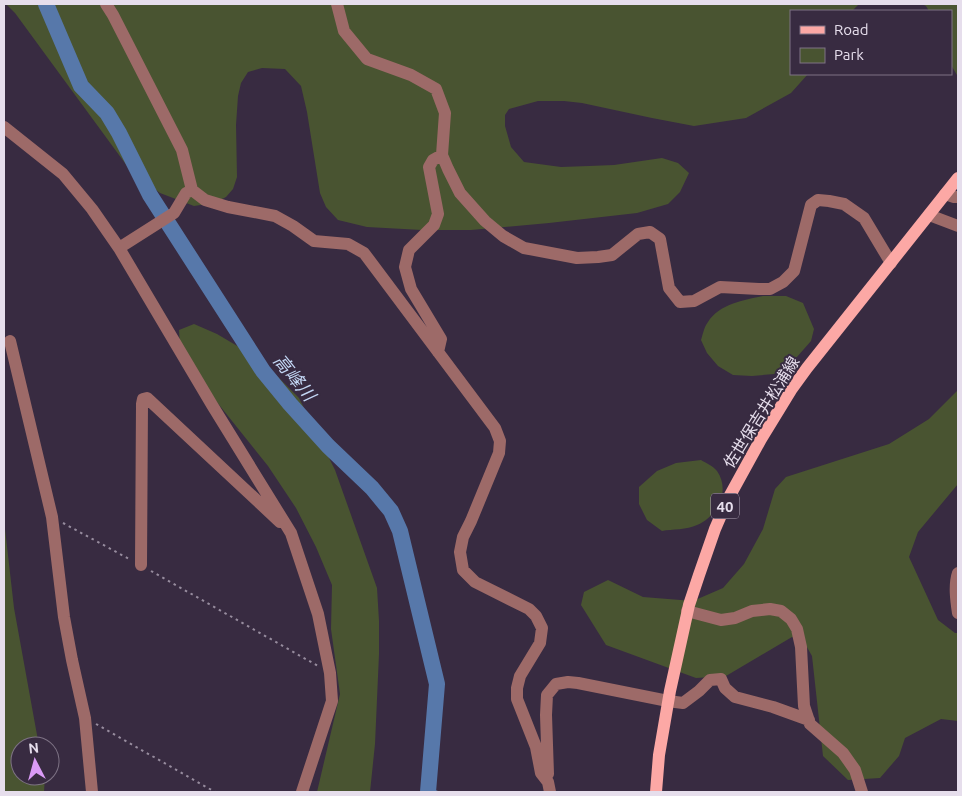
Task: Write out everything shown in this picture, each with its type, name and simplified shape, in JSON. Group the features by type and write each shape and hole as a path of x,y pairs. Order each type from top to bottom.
{"main road":[{"name":"佐世保吉井松浦線","path":"656,792 659,755 668,701 687,611 715,528 728,499 791,390 958,178"}],"street":[{"path":"106,4 182,150 192,190 205,200 275,216 314,241 348,244 364,253 495,428 500,441 499,453 463,537 460,552 464,570 475,582 529,609 536,616 542,628 540,643 520,676 517,699 536,747 542,773 549,787"},
{"path":"337,4 344,31 367,59 411,75 436,89 445,113 442,155 460,192 485,221 503,236 524,248 576,258 598,258 612,255 638,234 650,232 660,239 669,288 680,302 694,301 720,287 770,289 783,282 794,271 811,205 818,200 844,204 864,218 891,263"},
{"path":"4,126 63,174 92,209 119,248 291,533 318,614 330,673 332,701 302,792"},
{"path":"438,352 441,339 411,288 405,267 409,250 434,225 438,214 429,166 433,160 442,155"},
{"path":"119,248 174,213 186,193 192,190"},
{"path":"945,194 958,197"},
{"path":"929,215 958,226"},
{"path":"10,341 52,517 66,626 85,718 92,792"},
{"path":"142,565 142,404 143,399 147,398 291,533"},
{"path":"958,573 956,579 956,603 958,613"},
{"path":"687,611 721,620 735,618 752,610 770,609 781,612 791,619 797,629 802,647 804,706 810,724 843,753 855,770 862,792"},
{"path":"549,787 547,695 556,684 578,683 668,701 683,702 699,691 710,680 721,679 725,688 735,696 809,720"}],"path":[{"path":"52,517 142,565 330,673"},
{"path":"85,718 215,792"}],"green space":[{"path":"6,4 859,4 853,10 790,10 790,75 807,75 791,93 746,118 694,126 564,101 538,101 509,109 505,115 505,126 511,147 524,162 561,167 614,165 662,158 678,163 689,173 680,192 668,204 637,213 471,230 367,227 338,220 326,207 320,193 301,86 285,69 262,68 248,72 241,83 236,125 237,177 233,189 226,197 214,203 194,206 160,193 130,170 15,13"},
{"path":"922,4 958,4 958,75 952,67 952,10 928,10"},
{"path":"763,296 786,296 803,303 814,329 811,341 789,366 774,374 733,375 718,366 707,353 701,340 705,328 713,316 725,307 740,301"},
{"path":"194,324 217,334 239,347 270,369 299,398 335,470 377,588 379,654 375,744 370,792 317,792 340,694 331,629 332,585 316,547 296,508 268,466 212,396 180,348 179,330"},
{"path":"958,390 958,484 918,532 909,557 938,620 955,633 958,633 958,721 941,719 905,738 899,756 880,778 848,780 823,756 812,656 804,642 792,637 726,676 696,678 606,645 581,605 584,592 608,580 643,597 693,601 723,588 744,564 763,529 775,489 786,477 889,444 929,419"},
{"path":"701,460 715,469 721,479 722,495 716,510 711,516 693,527 662,531 647,520 639,504 639,487 657,471 676,463"},
{"path":"4,520 14,608 37,736 10,736 10,786 44,786 44,792 4,792"}],"waterway":[{"name":"高峰川","path":"46,4 81,86 107,113 150,195 263,371 328,446 372,488 391,511 400,531 437,684 428,792"},
{"path":"429,789 437,792"}]}
